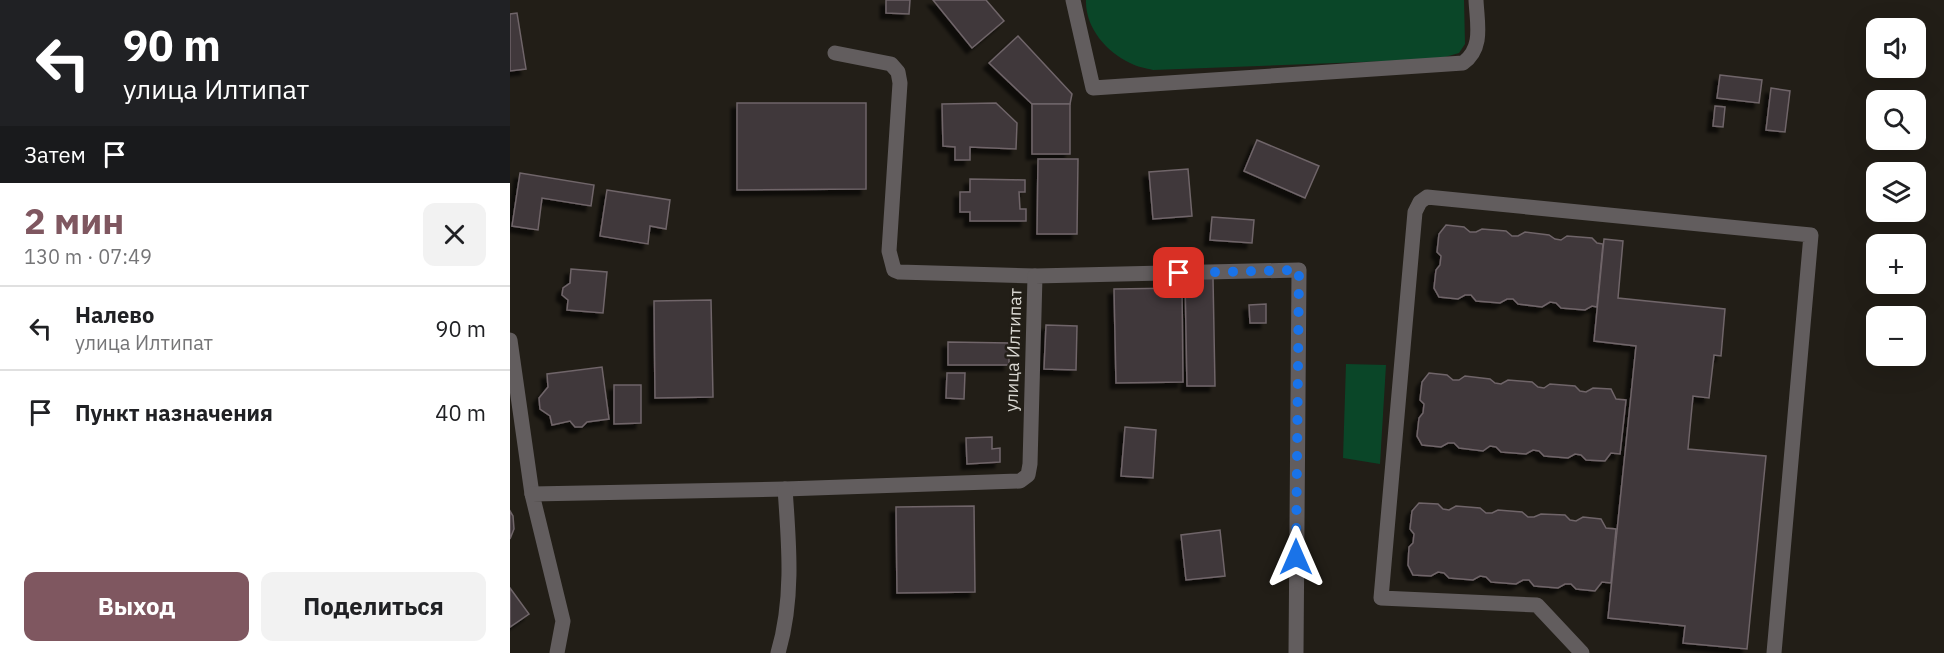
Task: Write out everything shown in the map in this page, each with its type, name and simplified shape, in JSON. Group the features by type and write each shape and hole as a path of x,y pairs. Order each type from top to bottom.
{"street":[{"path":"1073,0 1093,88 1463,63 1472,56 1477,46 1476,0"},
{"path":"835,53 891,64 898,72 900,83 889,251 894,270 899,273 1035,276"},
{"path":"1582,653 1537,605 1381,598 1415,212 1420,202 1427,197 1811,235 1774,653"},
{"name":"улица Илтипат","path":"537,494 1020,481 1028,475 1035,276 1299,270 1296,653"},
{"path":"510,340 537,494 563,621 557,653"},
{"path":"778,653 784,632 790,565 785,489"}],"green space":[{"path":"1086,0 1464,0 1465,44 1459,53 1445,57 1414,60 1153,70 1130,63 1105,45 1089,20"},
{"path":"1346,364 1386,365 1380,464 1343,458"}],"building":[{"path":"886,0 910,0 909,14 886,13"},
{"path":"933,0 986,0 1004,21 972,48"},
{"path":"517,13 526,69 510,71 510,14"},
{"path":"1018,36 1072,94 1070,104 1032,104 989,63"},
{"path":"1720,75 1762,80 1759,103 1717,98"},
{"path":"1771,88 1790,91 1785,132 1766,130"},
{"path":"737,103 866,103 866,189 737,190"},
{"path":"996,103 1017,123 1016,149 970,147 970,160 955,160 955,147 943,146 942,104"},
{"path":"1032,104 1070,104 1070,154 1032,154"},
{"path":"1715,106 1725,107 1723,127 1713,126"},
{"path":"1257,140 1319,166 1305,198 1244,171"},
{"path":"1038,159 1078,159 1077,234 1037,234"},
{"path":"1188,169 1192,216 1153,219 1149,172"},
{"path":"520,173 594,185 591,206 542,198 538,230 512,226"},
{"path":"970,179 1025,180 1025,192 1019,192 1020,209 1026,209 1026,221 970,221 970,212 960,212 960,192 970,192"},
{"path":"607,190 670,200 666,229 650,226 648,244 600,236"},
{"path":"1212,217 1254,220 1252,243 1210,240"},
{"path":"1446,225 1464,227 1470,232 1482,229 1506,231 1512,236 1525,232 1549,235 1561,240 1567,236 1592,238 1597,243 1603,244 1597,307 1592,306 1585,310 1561,308 1556,303 1550,302 1542,307 1518,304 1513,299 1500,303 1476,301 1471,295 1458,299 1439,297 1434,288 1436,270 1440,265 1441,256 1437,252 1439,234"},
{"path":"1604,239 1623,241 1618,298 1725,309 1721,356 1714,355 1709,398 1693,396 1688,449 1766,456 1747,649 1683,643 1685,626 1608,618 1636,346 1594,341"},
{"path":"571,269 607,272 603,313 567,310 568,300 562,295 563,288 570,283"},
{"path":"1185,278 1213,278 1215,386 1187,386"},
{"path":"1182,288 1183,382 1116,383 1114,289"},
{"path":"711,300 713,397 655,398 654,301"},
{"path":"1266,304 1266,323 1250,323 1249,305"},
{"path":"1046,325 1077,326 1076,370 1044,369"},
{"path":"948,342 1009,343 1009,365 948,365"},
{"path":"602,367 609,419 587,422 582,427 575,427 570,421 552,425 550,416 540,409 539,398 548,387 547,374"},
{"path":"947,373 965,373 964,399 946,398"},
{"path":"1429,373 1447,375 1453,380 1459,380 1465,376 1490,379 1501,384 1508,380 1532,382 1544,388 1550,384 1575,386 1580,391 1586,392 1593,388 1611,389 1616,399 1626,400 1620,454 1611,453 1605,461 1586,460 1581,455 1575,454 1568,458 1544,456 1539,451 1533,450 1526,454 1501,452 1496,447 1490,446 1483,451 1459,448 1454,443 1441,447 1422,445 1417,436 1419,418 1423,413 1424,404 1420,400 1422,382"},
{"path":"614,385 641,385 641,423 614,424"},
{"path":"1125,427 1156,430 1153,478 1121,476"},
{"path":"992,437 992,449 1000,448 1000,462 967,464 966,438"},
{"path":"1419,503 1438,504 1443,509 1449,510 1456,506 1480,508 1486,513 1498,510 1522,512 1528,517 1541,514 1565,515 1570,520 1576,521 1583,517 1601,519 1606,528 1616,529 1611,583 1602,582 1595,591 1576,589 1571,584 1558,588 1534,586 1529,580 1516,584 1491,582 1486,577 1480,576 1473,580 1449,578 1444,573 1438,572 1431,576 1413,575 1408,565 1409,547 1413,543 1414,534 1410,529 1412,511"},
{"path":"974,506 975,592 897,593 896,507"},
{"path":"510,511 513,516 514,529 510,539"},
{"path":"1220,530 1225,576 1186,580 1181,535"},
{"path":"510,588 529,614 510,627"}],"route":[{"path":"1179,273 1299,270 1296,557"}]}
